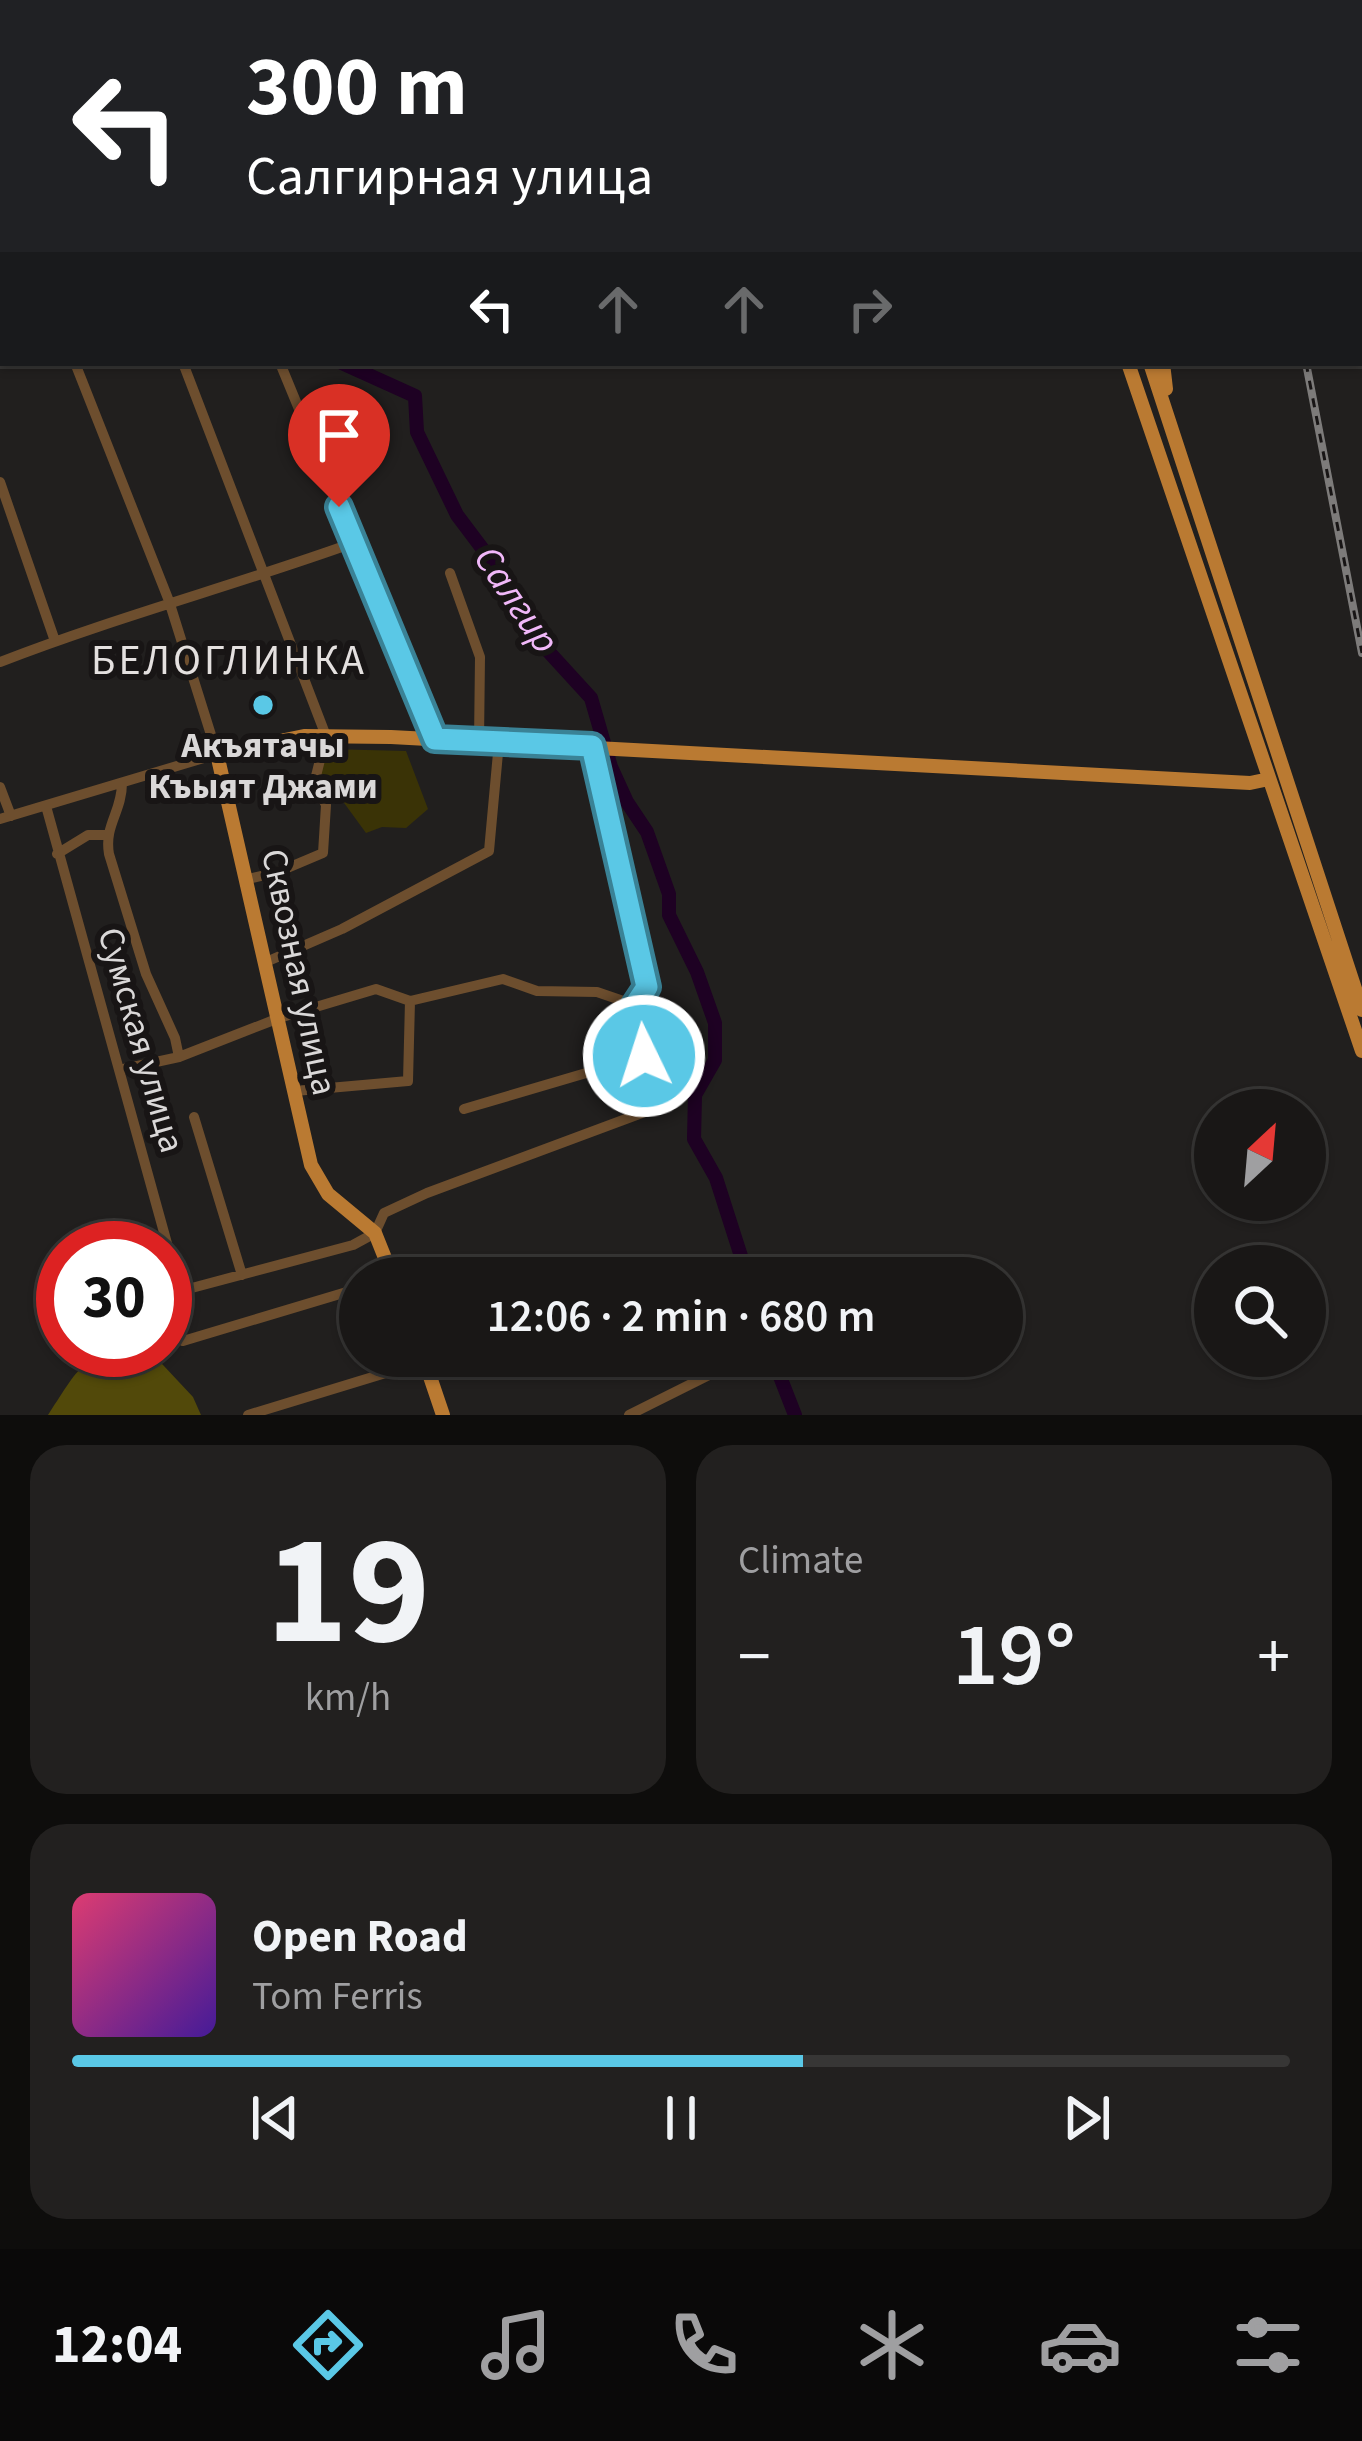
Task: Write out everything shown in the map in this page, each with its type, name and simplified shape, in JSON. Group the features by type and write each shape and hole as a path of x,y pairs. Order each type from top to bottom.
{"main road":[{"path":"1129,366 1362,1051"},
{"path":"1151,366 1362,1010"},
{"path":"1163,366 1168,412"},
{"path":"217,754 326,736 1250,783 1269,779"},
{"name":"Сквозная улица","path":"217,754 306,1148 318,1180 339,1205 375,1233"},
{"path":"375,1233 385,1257"},
{"path":"430,1377 443,1415"}],"street":[{"name":"Сквозная улица","path":"76,366 169,601 217,754"},
{"path":"184,366 326,736 316,776 326,806 322,853 248,879"},
{"path":"281,366 435,739"},
{"path":"0,482 55,641"},
{"path":"0,662 169,601 264,575 353,543"},
{"path":"450,573 480,657 479,741"},
{"path":"266,962 342,929 489,851 499,742"},
{"path":"194,1117 242,1275 312,1258 375,1233 384,1213 427,1192 650,1110 635,1005 647,987 593,746"},
{"path":"0,787 5,817 217,754"},
{"path":"122,784 106,835 146,974 179,1057"},
{"name":"Сумская улица","path":"46,806 182,1288 242,1275"},
{"path":"57,854 88,835 106,835"},
{"path":"118,1070 179,1057 279,1018 376,988 410,1000 503,979 537,992 597,992 635,1005"},
{"path":"295,1091 409,1081 410,1000"},
{"path":"464,1109 644,1056"},
{"path":"192,1338 339,1294"},
{"path":"248,1415 367,1377"},
{"path":"629,1415 705,1377"}],"shaded area":[{"path":"327,749 406,751 428,809 406,828 382,827 366,833 331,785 321,783 318,776"},
{"path":"74,1377 174,1377 193,1397 201,1415 48,1415"}],"waterway":[{"name":"Салгир","path":"349,366 415,396 417,432 457,515 509,584 527,628 591,698 611,767 647,832 669,894 669,915 715,1023 715,1060 695,1095 694,1139 716,1178 741,1257"},
{"name":"Салгир","path":"780,1377 795,1415"}],"railway":[{"path":"1307,366 1362,653"}],"place":[{"name":"Акъятачы Къыят Джами","path":"263,705"}],"district":[{"name":"БЕЛОГЛИНКА","path":"229,661"}],"route":[{"path":"339,507 435,739 592,746 647,987 635,1005 644,1056"}]}
